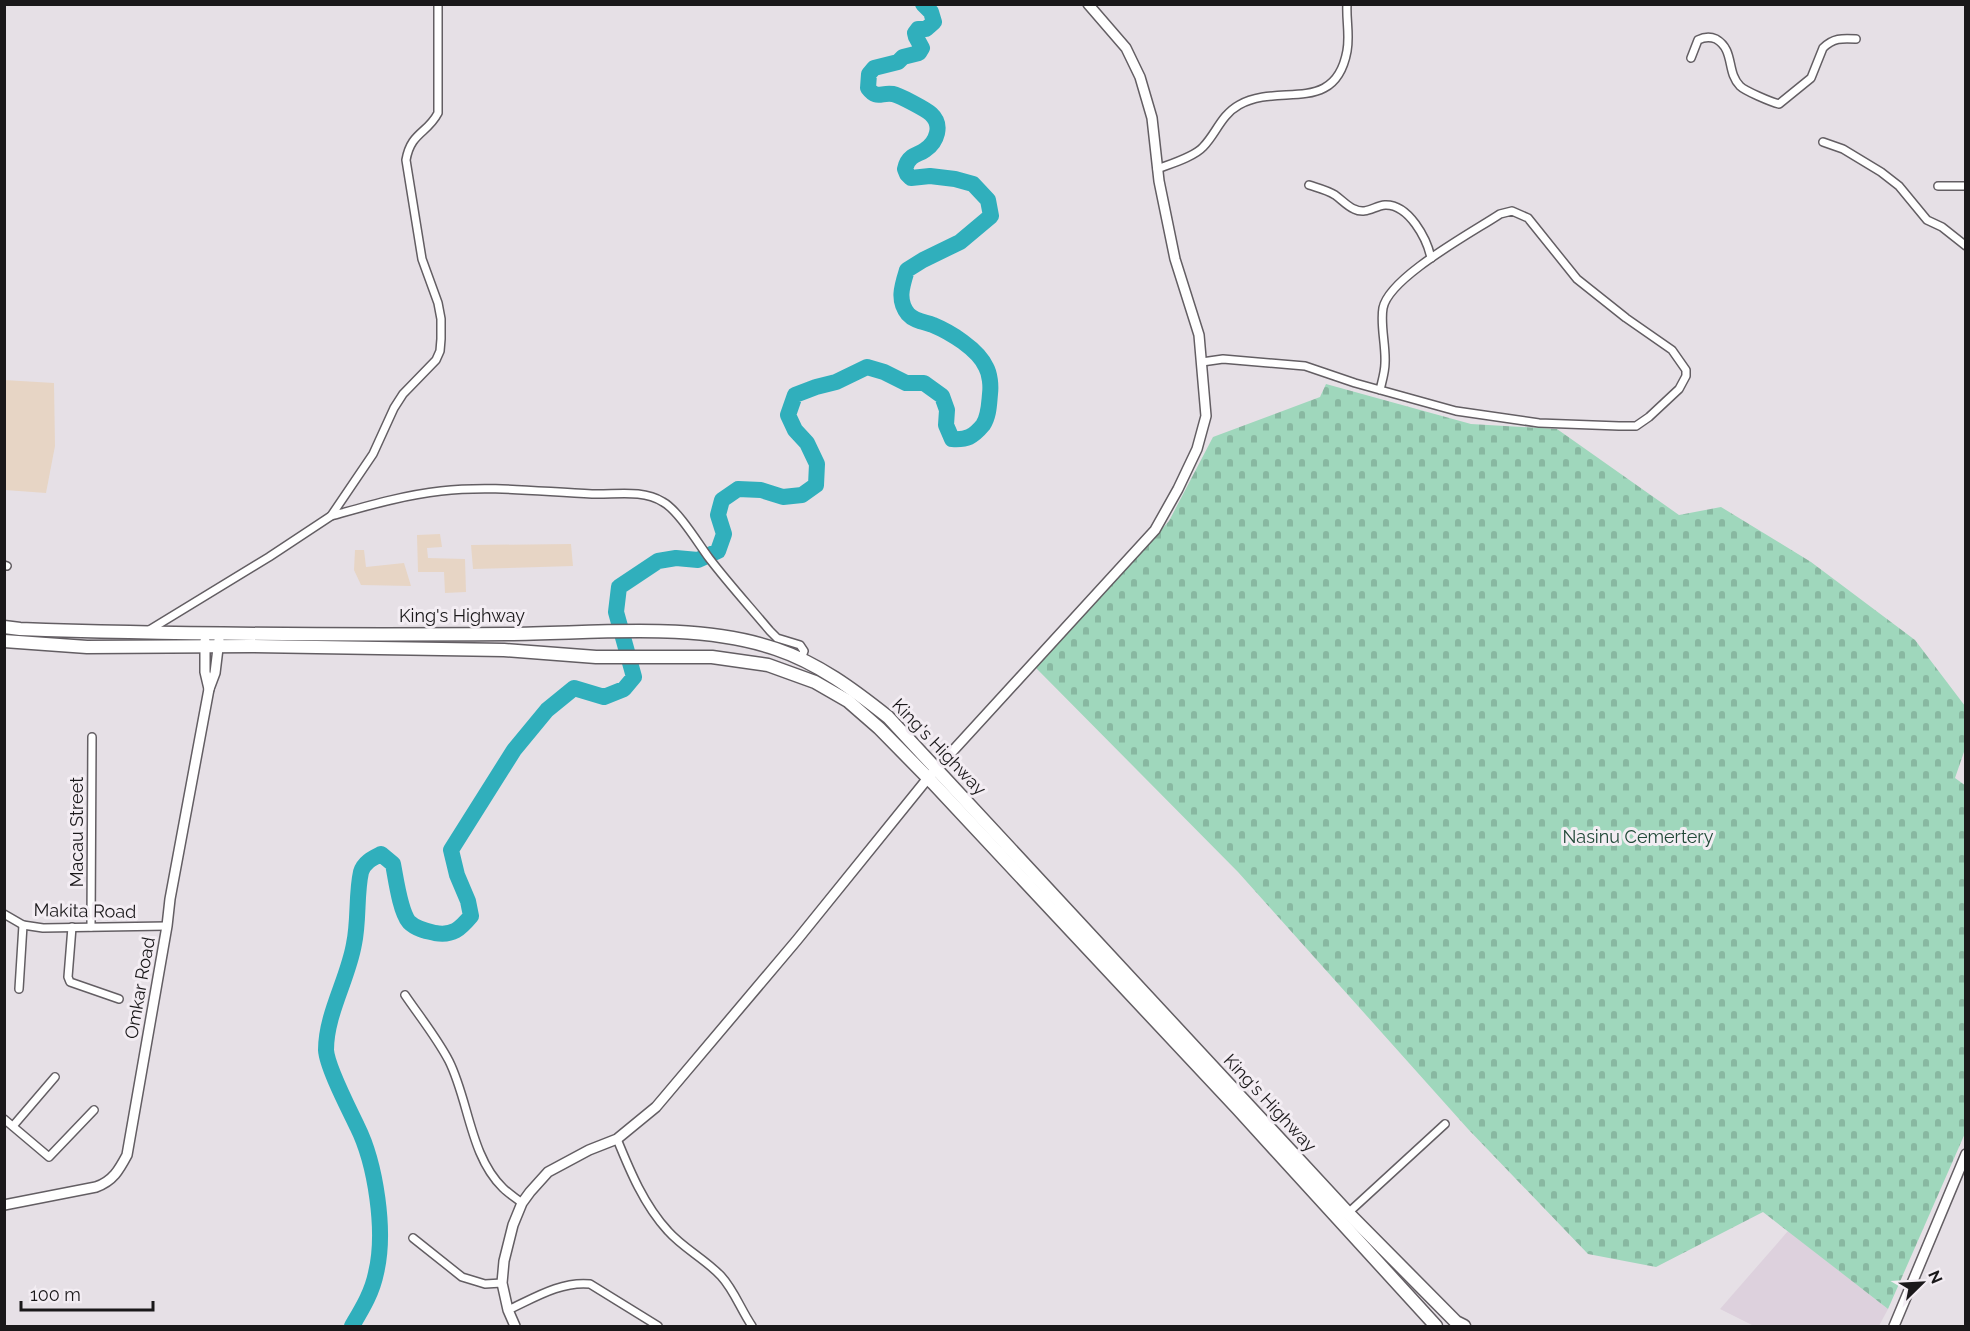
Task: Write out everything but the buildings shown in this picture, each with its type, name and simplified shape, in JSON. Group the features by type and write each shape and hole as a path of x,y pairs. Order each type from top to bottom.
{"highway":[{"name":"King's Highway","path":"4,627 144,633 251,646 504,650 596,657 712,657 768,665 815,682 848,701 933,774 1348,1213 1456,1322 1464,1326"},
{"name":"King's Highway","path":"4,641 87,647 212,640 647,631 717,635 775,648 801,659 848,686 888,717 933,774 1436,1326"}],"street":[{"path":"331,516 373,454 403,394 436,360 440,351 438,303 422,259 406,160 409,147 438,113 438,4"},
{"path":"515,1326 508,1310 502,1283 507,1244 522,1203 539,1180 548,1172 589,1150 617,1139 656,1107 933,774 1155,530 1197,449 1206,416 1199,335 1175,259 1158,169 1152,118 1140,77 1126,48 1088,4"},
{"path":"1158,169 1203,149 1227,114 1239,105 1255,98 1322,91 1332,83 1341,70 1347,52 1347,4"},
{"path":"1691,58 1698,40 1704,37 1715,39 1729,54 1740,87 1779,104 1811,78 1826,45 1838,38 1856,39"},
{"path":"1823,142 1843,149 1881,172 1899,186 1927,220 1942,227 1965,246"},
{"path":"1309,185 1335,195 1355,210 1365,212 1385,205 1395,207 1416,224 1428,244 1431,258"},
{"path":"1938,186 1965,186"},
{"path":"1202,362 1223,359 1305,366 1380,390 1456,411 1539,423 1636,426 1679,389 1686,376 1686,370 1672,350 1626,318 1577,279 1528,218 1512,210 1500,214 1431,258 1396,285 1387,297 1383,308 1386,364 1380,390"},
{"path":"144,633 269,557 331,516 412,495 444,490 492,489 634,494 664,502 677,514 709,559 777,638 800,645 804,651 801,659"},
{"name":"Omkar Road","path":"4,1205 108,1183 127,1155 170,899 209,689 215,673 212,640"},
{"name":"Macau Street","path":"91,927 92,737"},
{"name":"Makita Road","path":"4,914 23,925 43,928 167,926"},
{"path":"19,989 23,925"},
{"path":"72,927 68,977 70,982 119,999"},
{"path":"405,995 449,1061 481,1152 490,1170 502,1188 522,1203"},
{"path":"13,1126 55,1077"},
{"path":"4,1119 49,1157 94,1110"},
{"path":"1348,1213 1445,1124"},
{"path":"617,1139 632,1176 667,1231 720,1275 752,1326"},
{"path":"1894,1326 1965,1154"},
{"path":"413,1238 462,1277 485,1284 502,1283"},
{"path":"508,1310 553,1290 579,1282 590,1284 658,1326"}],"shaded area":[{"path":"4,380 54,383 55,446 46,493 5,490"},
{"path":"440,534 442,547 427,548 428,558 465,559 466,592 445,593 444,572 418,572 417,535"},
{"path":"571,544 573,566 473,569 471,545"},
{"path":"355,550 364,550 366,567 404,563 411,586 361,585 354,570"},
{"path":"1788,1231 1888,1309 1879,1326 1754,1326 1720,1309"}],"green space":[{"name":"Nasinu Cemertery","path":"1326,384 1471,424 1557,429 1679,515 1721,507 1811,562 1915,640 1965,706 1965,749 1955,778 1966,786 1966,1131 1888,1309 1763,1212 1656,1267 1588,1254 1468,1129 1238,872 1036,668 1169,521 1213,437 1320,397"}],"waterway":[{"path":"352,1326 366,1301 374,1280 379,1256 379,1218 374,1178 364,1142 334,1077 326,1050 333,1010 354,944 359,880 364,866 381,854 393,864 403,910 409,922 415,926 435,933 447,933 460,928 467,921 471,916 468,901 457,875 451,850 514,750 547,710 574,688 604,697 624,689 634,677 616,612 619,587 658,561 676,558 698,560 718,551 724,534 718,515 722,500 738,489 761,490 783,497 802,495 816,485 817,464 807,443 795,430 788,415 795,395 836,382 867,367 884,372 906,383 924,383 942,396 947,410 946,425 952,439 962,439 973,435 985,421 990,384 982,360 955,337 940,328 910,316 902,303 902,293 907,270 960,242 991,216 988,200 973,184 930,176 911,178 905,169 909,159 933,143 938,128 935,118 924,109 901,97 893,94 877,95 868,88 869,74 874,68 898,62 903,57 919,53 922,48 915,33 918,29 926,29 934,22 931,12 923,4"}]}
